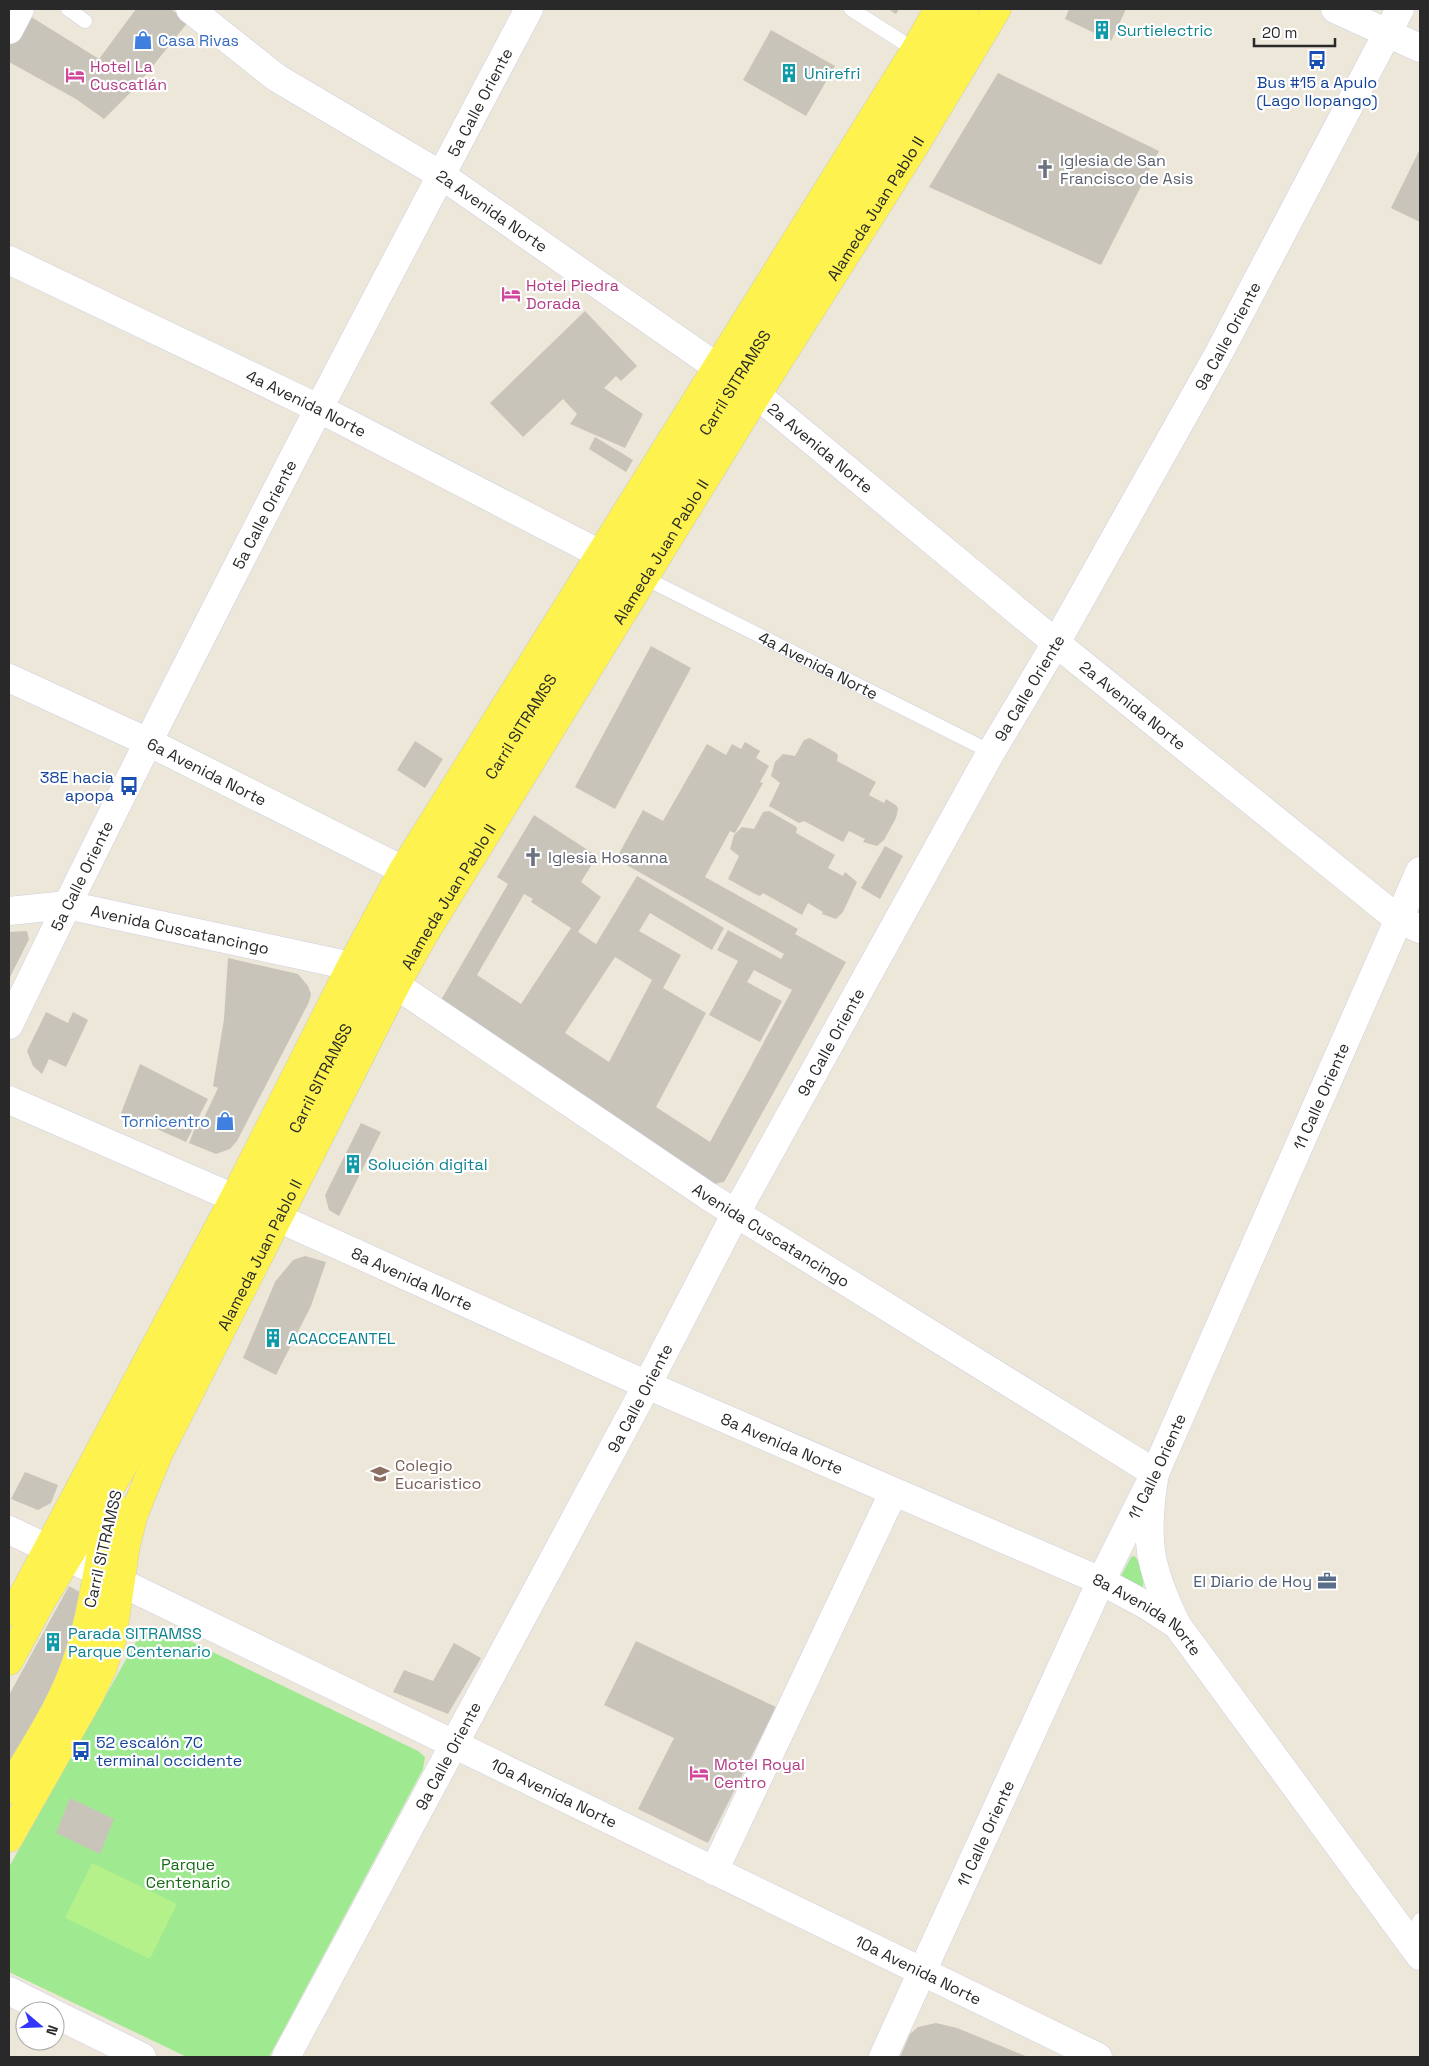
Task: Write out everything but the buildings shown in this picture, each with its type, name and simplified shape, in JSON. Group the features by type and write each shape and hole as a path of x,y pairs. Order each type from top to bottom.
{"main road":[{"name":"Alameda Juan Pablo II","path":"9,1622 59,1554 256,1209 396,985 450,892 645,578 737,380 938,9"},
{"name":"Carril SITRAMSS","path":"9,1661 41,1602 59,1554 121,1470 256,1209 374,972 479,793 936,60 965,9"},
{"name":"Alameda Juan Pablo II","path":"9,1838 88,1697 102,1667 112,1640 122,1583 126,1544 134,1514 256,1209 350,966 404,870 600,554 737,380 911,152 997,9"},
{"name":"Carril SITRAMSS","path":"9,1790 66,1690 82,1645 121,1470"}],"street":[{"path":"9,30 20,9"},
{"name":"2a Avenida Norte","path":"190,9 277,78 441,175 737,380 1056,643 1409,924"},
{"name":"5a Calle Oriente","path":"9,1025 148,742 318,408 529,9"},
{"path":"1335,9 1420,48"},
{"name":"9a Calle Oriente","path":"286,2057 647,1385 736,1213 991,752 1056,643 1220,351 1400,9"},
{"name":"4a Avenida Norte","path":"9,260 318,408 600,554"},
{"name":"6a Avenida Norte","path":"9,678 148,742 404,870"},
{"name":"11 Calle Oriente","path":"883,2057 1101,1581 1155,1473 1409,924 1420,871"},
{"name":"Avenida Cuscatancingo","path":"9,912 67,905 350,966"},
{"name":"Avenida Cuscatancingo","path":"396,985 736,1213 1155,1473"},
{"name":"8a Avenida Norte","path":"9,1100 647,1385 893,1493 1101,1581 1146,1605 1177,1625 1417,1939"},
{"path":"1155,1473 1148,1512 1150,1551 1160,1589 1177,1625"},
{"path":"714,1871 893,1493"},
{"name":"10a Avenida Norte","path":"9,1530 122,1583 1098,2057"},
{"path":"9,1991 29,2001"},
{"path":"65,2019 142,2057"}],"lane":[{"path":"68,9 85,21"},
{"path":"851,9 915,50"},
{"name":"4a Avenida Norte","path":"645,578 991,752"}],"green space":[{"path":"1134,1556 1139,1562 1142,1571 1142,1589 1120,1578 1131,1557"},
{"name":"Parque Centenario","path":"150,1628 167,1630 418,1751 425,1757 423,1769 269,2057 187,2057 9,1972 9,1867 137,1640"},
{"path":"92,1863 177,1904 150,1959 65,1918"}],"place":[{"name":"Surtielectric","path":"1102,30"},
{"name":"Casa Rivas","path":"143,40"},
{"name":"Bus #15 a Apulo (Lago Ilopango)","path":"1317,60"},
{"name":"Unirefri","path":"789,73"},
{"name":"Hotel La Cuscatlán","path":"75,75"},
{"name":"Iglesia de San Francisco de Asis","path":"1045,169"},
{"name":"Hotel Piedra Dorada","path":"511,294"},
{"name":"38E hacia apopa","path":"129,786"},
{"name":"Iglesia Hosanna","path":"533,857"},
{"name":"Tornicentro","path":"225,1121"},
{"name":"Solución digital","path":"353,1164"},
{"name":"ACACCEANTEL","path":"273,1338"},
{"name":"Colegio Eucaristico","path":"380,1474"},
{"name":"El Diario de Hoy","path":"1327,1581"},
{"name":"Parada SITRAMSS Parque Centenario","path":"53,1642"},
{"name":"52 escalón 7C terminal occidente","path":"81,1751"},
{"name":"Motel Royal Centro","path":"699,1773"}]}
